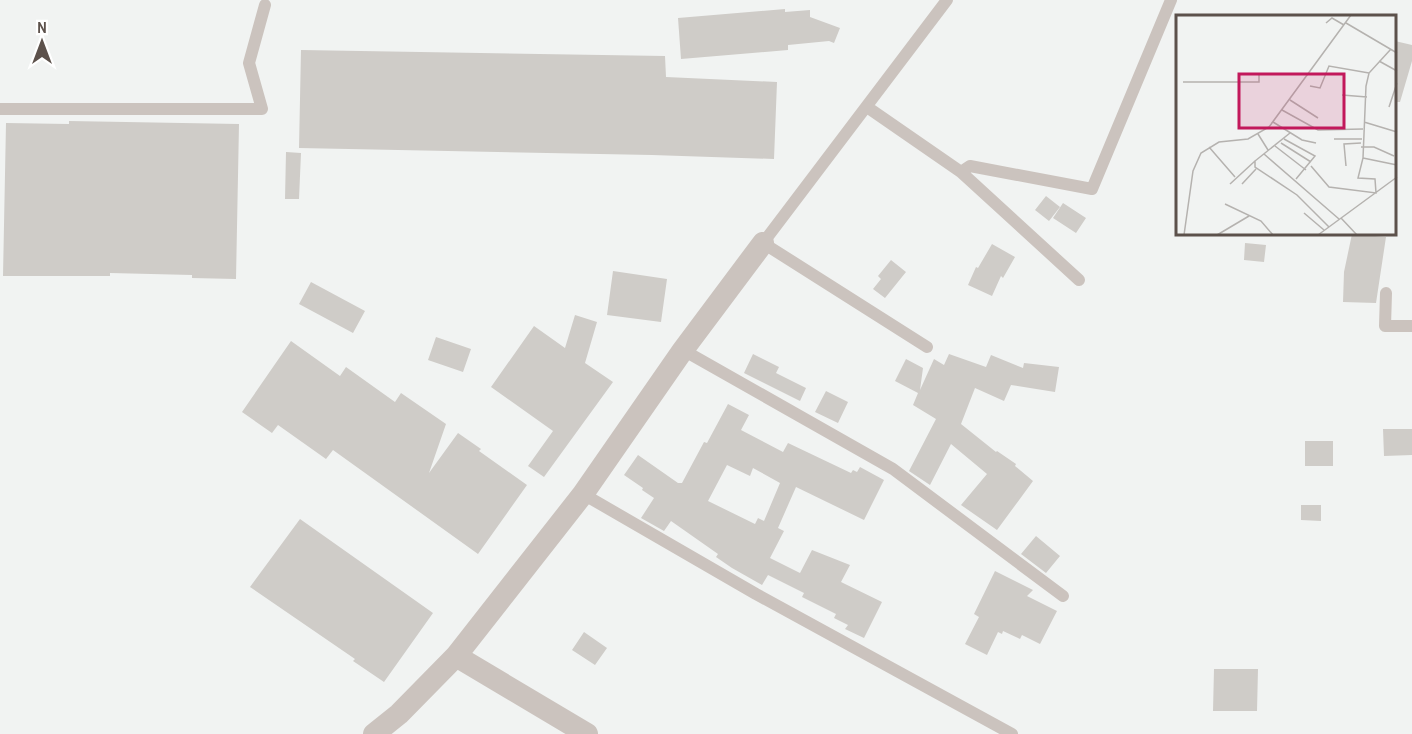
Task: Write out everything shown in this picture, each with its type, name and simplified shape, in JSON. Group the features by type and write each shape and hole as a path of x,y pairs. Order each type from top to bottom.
{"street":[{"path":"374,734 399,714 456,656 583,494 683,350 763,243"},
{"path":"456,656 587,734"}],"lane":[{"path":"927,347 763,243 947,0"},
{"path":"961,172 970,166 1092,189 1171,0"},
{"path":"0,109 262,109 249,63 265,5"},
{"path":"867,107 961,172 1079,280"},
{"path":"1386,293 1385,326 1412,326"},
{"path":"683,350 893,469 1063,596"},
{"path":"583,494 763,598 1012,734"}],"building":[{"path":"785,9 785,12 810,10 810,17 840,28 834,43 829,41 788,45 788,50 681,59 678,18"},
{"path":"1397,41 1412,45 1412,61 1400,102 1397,102"},
{"path":"301,50 665,56 666,77 777,82 774,159 299,148"},
{"path":"69,121 239,124 236,279 192,278 192,275 110,273 110,276 3,276 6,123 69,124"},
{"path":"286,152 301,153 299,199 285,199"},
{"path":"1046,196 1060,207 1049,221 1035,210"},
{"path":"1063,203 1086,218 1076,233 1053,218"},
{"path":"1352,236 1386,237 1376,303 1343,302 1344,272"},
{"path":"1245,243 1266,245 1264,262 1244,260"},
{"path":"992,244 1015,257 1003,278 1001,276 992,296 968,285 976,267 978,268"},
{"path":"891,260 906,272 885,298 873,289 881,279 878,276"},
{"path":"613,271 667,279 661,322 607,315"},
{"path":"311,282 365,311 353,333 299,304"},
{"path":"575,315 597,322 585,363 613,382 544,477 528,466 553,431 491,387 534,326 565,348"},
{"path":"436,337 471,349 463,372 428,360"},
{"path":"291,341 340,376 346,367 395,402 401,393 446,424 429,473 458,433 527,485 478,554 333,450 326,459 278,425 272,433 242,412"},
{"path":"753,354 779,367 776,373 806,388 800,401 744,373"},
{"path":"949,354 986,367 991,355 1023,368 1024,363 1059,367 1055,392 1011,385 1004,401 975,388 961,424 996,452 1016,464 1015,466 1033,481 997,530 961,505 987,474 951,444 930,485 909,471 936,419 913,405 918,393 895,381 906,359 923,368 920,390 934,359 944,365"},
{"path":"826,391 848,402 838,423 815,412"},
{"path":"728,404 749,415 741,430 783,452 788,443 851,473 853,470 857,472 860,467 884,480 864,520 796,487 778,528 784,531 770,558 800,573 812,550 850,565 841,582 882,602 864,638 845,629 848,625 834,618 836,614 802,597 804,593 768,575 762,585 732,568 716,557 718,554 671,521 664,531 641,518 654,498 624,475 638,455 678,483 682,483 704,442 707,443","holes":["727,465 750,476 753,468 780,483 764,521 758,518 755,524 708,501"]},
{"path":"1383,429 1412,429 1412,455 1384,456"},
{"path":"1305,441 1333,441 1333,466 1305,466"},
{"path":"1301,505 1321,505 1321,521 1301,520"},
{"path":"300,519 433,613 384,682 353,661 355,659 250,587"},
{"path":"1036,536 1060,556 1046,573 1021,554"},
{"path":"995,571 1033,590 1027,596 1057,611 1040,644 1022,635 1020,639 1003,631 1002,634 998,632 987,655 965,644 979,617 974,614"},
{"path":"584,632 607,648 595,665 572,650"},
{"path":"1214,669 1258,669 1257,711 1213,711"}]}
